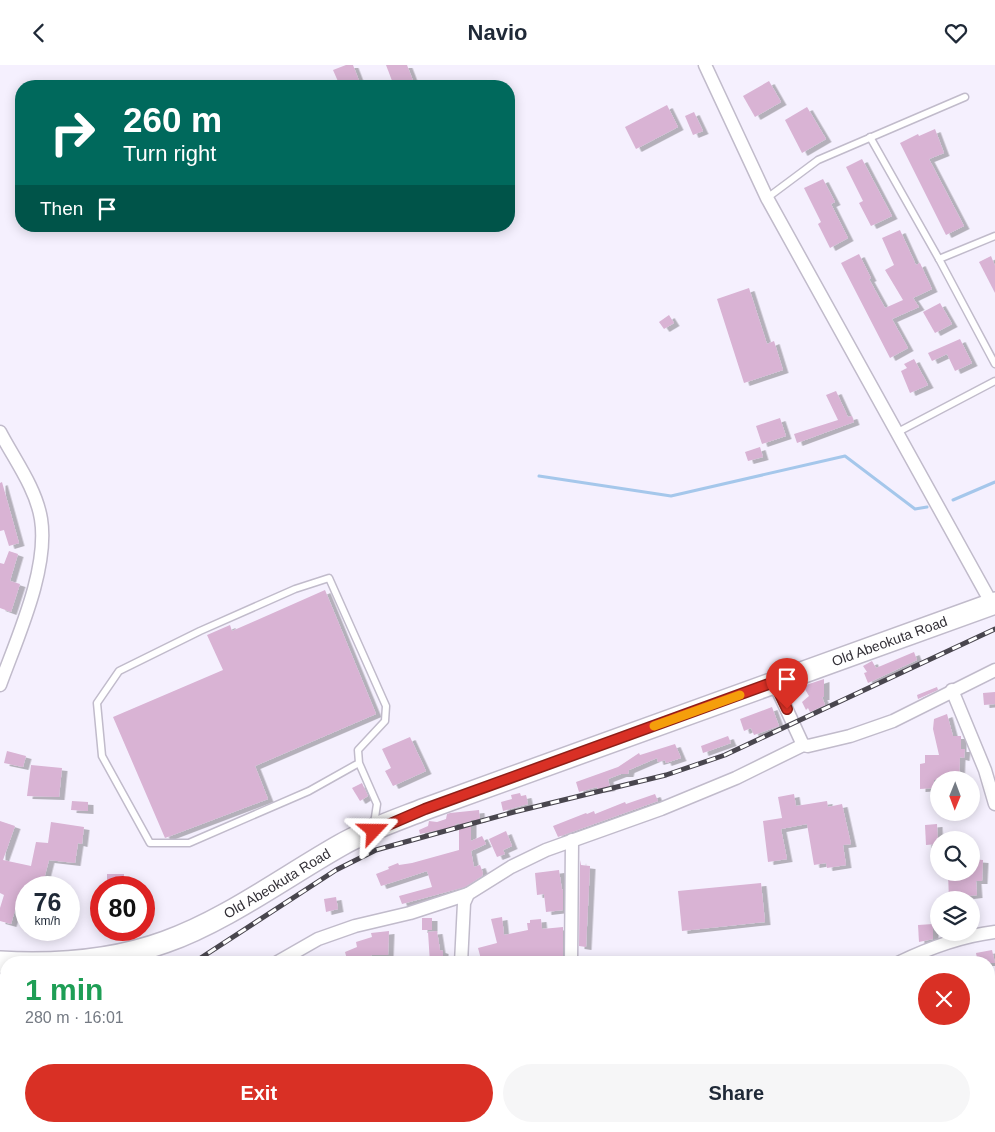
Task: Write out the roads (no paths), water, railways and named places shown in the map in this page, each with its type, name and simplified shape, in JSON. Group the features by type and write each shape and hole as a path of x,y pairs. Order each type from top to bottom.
{"highway":[{"name":"Old Abeokuta Road","path":"106,956 165,942 194,929 272,887 343,844 425,809 994,604"}],"street":[{"path":"705,65 768,198 896,433 994,604"},
{"path":"0,432 34,497 41,518 42,537 40,559 29,600 0,685"},
{"path":"288,956 318,939 346,929 410,913 468,894 511,867 572,840 660,809 736,778 803,745 808,746 850,736 893,721 995,670"},
{"path":"774,682 803,745"},
{"path":"952,690 985,769 995,804"},
{"path":"571,956 572,840"},
{"path":"461,956 464,903 468,894"},
{"path":"915,956 944,944 995,932"}],"lane":[{"path":"768,198 818,160 965,97"},
{"path":"870,137 939,259 995,365"},
{"path":"939,259 995,236"},
{"path":"896,433 995,381"},
{"path":"359,763 309,791 189,843 150,843 102,756 97,703 119,671 200,631 295,589 329,578 386,706 385,721 358,750 359,763 377,804 374,831"}],"waterway":[{"path":"539,476 671,496 845,456 915,509 927,507"},
{"path":"953,500 995,482"}],"railway":[{"path":"204,956 336,870 376,850 514,812 666,775 725,755 995,629"}]}
